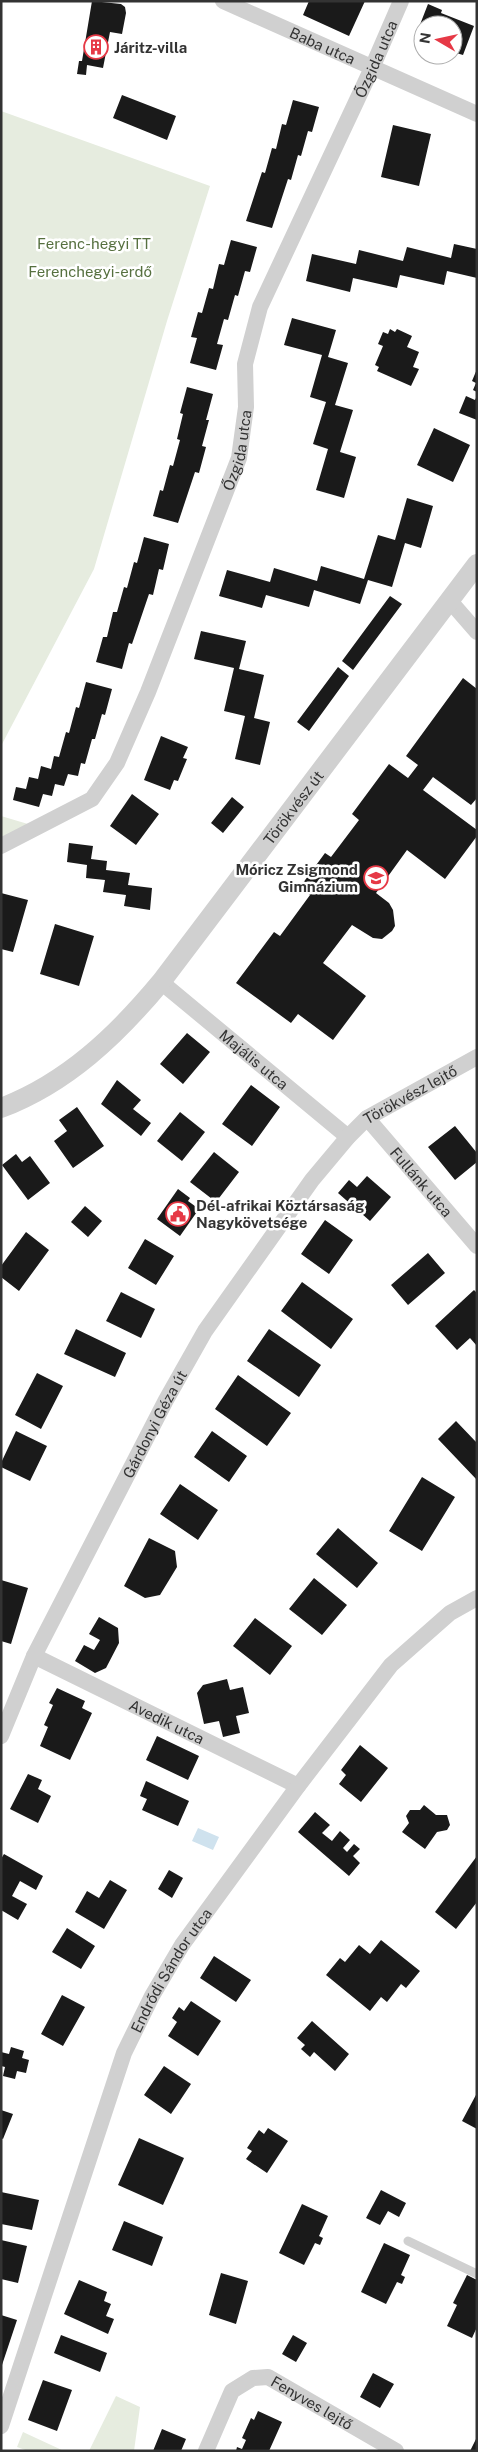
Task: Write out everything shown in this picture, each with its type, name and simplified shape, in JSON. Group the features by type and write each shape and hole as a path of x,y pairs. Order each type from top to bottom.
{"street":[{"name":"Baba utca","path":"223,1 477,114"},
{"name":"Őzgida utca","path":"1,846 92,799 117,763 148,692 239,458 246,407 245,364 260,307 372,68 401,1"},
{"name":"Törökvész út","path":"1,1108 23,1100 66,1074 130,1020 161,982 477,564"},
{"path":"450,600 477,632"},
{"name":"Majális utca","path":"161,982 348,1137"},
{"name":"Törökvész lejtő","path":"348,1137 367,1118 477,1057"},
{"name":"Fullánk utca","path":"367,1118 477,1246"},
{"name":"Gárdonyi Géza út","path":"1,1736 34,1656 162,1409 206,1331 312,1180 348,1137"},
{"name":"Endrődi Sándor utca","path":"1,2426 124,2053 152,1996 182,1945 298,1786 391,1665 450,1614 477,1598"},
{"name":"Avedik utca","path":"34,1656 298,1786"},
{"name":"Fenyves lejtő","path":"206,2451 232,2392 253,2378 268,2377 396,2451"}],"lane":[{"path":"408,2241 477,2274"}],"green space":[{"name":"Ferenchegyi-erdő","path":"1,111 210,186 167,321 94,569 1,746"},
{"path":"1,816 38,827 1,846"},
{"path":"116,2396 140,2407 134,2451 89,2451"},
{"path":"23,2432 64,2451 28,2451 17,2447"}],"water":[{"path":"198,1828 219,1837 213,1850 192,1841"}],"building":[{"name":"Járitz-villa","path":"92,1 121,4 125,7 126,13 122,34 110,32 103,68 87,65 86,75 77,74 79,61 82,61"},
{"path":"309,1 365,1 349,36 303,15"},
{"path":"428,4 442,10 441,13 446,15 424,15"},
{"path":"463,22 474,26 463,55"},
{"path":"122,95 176,116 167,140 113,118"},
{"path":"293,100 319,107 312,132 308,131 301,156 298,155 291,180 288,179 272,228 246,221 262,172 265,173 272,148 276,149 282,124 286,125"},
{"path":"393,125 431,134 419,186 381,177"},
{"path":"231,240 257,247 250,272 245,271 238,296 235,295 228,320 224,319 217,344 223,345 216,370 190,363 197,338 191,337 198,312 202,313 209,288 213,289 219,264 224,265"},
{"path":"454,244 477,249 477,278 447,271 444,285 400,275 397,288 353,278 350,292 306,281 312,254 356,264 359,250 403,261 407,247 451,258"},
{"path":"292,318 336,330 328,357 348,363 335,405 353,410 340,452 356,457 344,498 316,490 328,449 313,444 326,402 310,397 322,355 284,345"},
{"path":"390,329 395,332 397,329 412,336 407,347 419,352 413,367 419,369 411,386 377,371 379,367 375,365 383,346 378,344 383,332 388,334"},
{"path":"477,369 477,392 473,390 476,383 472,381"},
{"path":"187,387 213,394 202,446 206,447 199,473 195,472 178,523 153,516 160,490 163,491 170,465 173,466 180,440 177,439 183,414 180,413"},
{"path":"466,396 475,400 477,396 477,420 459,413"},
{"path":"434,428 470,445 453,482 417,465"},
{"path":"407,498 433,506 421,548 405,543 392,587 368,580 360,604 314,590 309,607 266,595 262,608 219,596 227,570 270,582 274,568 317,581 321,566 364,579 378,535 395,540"},
{"path":"144,537 169,544 163,570 159,569 153,595 149,594 132,644 129,643 122,669 96,662 103,637 107,637 113,612 117,612 124,587 127,588 134,562 137,563"},
{"path":"390,596 402,604 353,670 342,661"},
{"path":"201,631 246,641 239,669 264,675 254,718 270,722 260,765 235,759 245,716 224,711 234,668 194,659"},
{"path":"338,667 349,676 309,731 297,722"},
{"path":"463,678 477,689 477,798 471,805 433,777 423,790 477,830 477,836 445,879 407,850 376,893 389,903 393,910 395,926 392,931 382,939 373,938 352,925 323,963 366,996 333,1040 298,1014 291,1023 236,983 274,932 280,936 310,895 300,887 325,853 331,857 359,820 352,814 389,764 408,778 418,765 406,756"},
{"path":"86,682 112,689 105,715 102,714 95,739 92,739 85,764 81,763 78,776 68,774 64,786 55,784 52,796 43,794 39,807 13,800 16,787 26,789 29,777 38,779 41,766 51,769 54,756 59,757 66,732 69,733 76,707 79,708"},
{"path":"161,736 188,747 183,758 187,759 178,781 174,780 170,790 144,780"},
{"path":"132,794 159,814 136,845 110,826"},
{"path":"232,797 244,807 223,833 211,823"},
{"path":"69,843 93,846 91,859 107,861 106,870 130,873 128,885 152,888 150,910 124,906 126,895 103,892 105,880 86,878 87,865 67,862"},
{"path":"1,893 28,900 13,952 1,949"},
{"path":"55,924 94,936 79,986 40,974"},
{"path":"187,1033 210,1052 183,1084 160,1064"},
{"path":"117,1080 141,1100 133,1109 151,1123 141,1136 101,1104"},
{"path":"251,1085 280,1107 252,1146 222,1124"},
{"path":"77,1107 104,1146 73,1168 54,1141 67,1131 59,1120"},
{"path":"180,1112 205,1132 182,1161 157,1141"},
{"path":"455,1126 477,1153 477,1162 455,1180 428,1147"},
{"path":"214,1152 239,1172 216,1202 190,1182"},
{"path":"16,1154 22,1162 30,1156 50,1183 28,1200 2,1165"},
{"path":"367,1176 391,1197 370,1221 338,1193 349,1180 357,1187"},
{"name":"Dél-afrikai Köztársaság Nagykövetsége","path":"178,1189 190,1198 188,1201 199,1209 180,1236 157,1219"},
{"path":"85,1206 102,1221 88,1237 71,1222"},
{"path":"325,1220 353,1240 329,1274 301,1254"},
{"path":"26,1232 49,1250 19,1291 1,1277 1,1266"},
{"path":"145,1239 174,1256 156,1285 128,1268"},
{"path":"428,1253 445,1273 408,1305 391,1285"},
{"path":"302,1282 353,1319 331,1349 281,1311"},
{"path":"474,1290 477,1293 477,1346 470,1338 457,1350 435,1326"},
{"path":"121,1292 155,1309 141,1338 106,1321"},
{"path":"76,1329 126,1353 115,1377 64,1354"},
{"path":"269,1329 321,1365 299,1397 247,1361"},
{"path":"37,1373 63,1386 41,1429 15,1415"},
{"path":"238,1375 291,1413 267,1446 215,1409"},
{"path":"456,1421 477,1443 477,1480 438,1439"},
{"path":"16,1431 47,1446 30,1481 1,1467 1,1463"},
{"path":"212,1431 247,1456 229,1482 194,1457"},
{"path":"422,1477 455,1497 422,1551 389,1531"},
{"path":"180,1484 218,1510 198,1540 160,1514"},
{"path":"338,1528 378,1563 357,1588 316,1554"},
{"path":"149,1538 175,1551 177,1567 160,1595 145,1598 124,1586"},
{"path":"314,1578 347,1605 322,1635 289,1609"},
{"path":"1,1580 28,1588 11,1644 1,1641"},
{"path":"99,1617 118,1628 119,1643 106,1668 95,1673 75,1661 84,1645 94,1650 100,1640 89,1634"},
{"path":"255,1618 292,1646 270,1675 233,1646"},
{"path":"227,1679 230,1690 243,1687 249,1713 236,1716 240,1733 223,1737 219,1721 204,1724 197,1693 203,1685"},
{"path":"57,1688 85,1701 82,1708 92,1713 70,1760 40,1746 48,1727 44,1725 53,1705 49,1703"},
{"path":"157,1736 199,1756 188,1780 146,1760"},
{"path":"360,1745 388,1768 361,1802 339,1784 346,1775 341,1770"},
{"path":"28,1774 42,1780 38,1789 51,1796 38,1823 10,1809"},
{"path":"146,1781 189,1801 178,1826 142,1810 147,1799 140,1796"},
{"path":"424,1805 436,1815 447,1815 450,1825 447,1830 437,1832 425,1849 402,1832 409,1823 406,1816 410,1810 420,1810"},
{"path":"315,1812 330,1825 322,1833 332,1841 340,1831 350,1840 343,1848 347,1852 354,1844 360,1849 353,1856 360,1863 349,1876 298,1832"},
{"path":"4,1854 43,1876 36,1890 20,1881 12,1896 27,1904 18,1920 1,1910 1,1859"},
{"path":"477,1856 477,1902 456,1929 435,1912"},
{"path":"169,1870 183,1878 172,1898 158,1889"},
{"path":"110,1880 127,1890 104,1929 75,1912 87,1891 99,1898"},
{"path":"67,1928 95,1946 81,1969 52,1952"},
{"path":"381,1940 420,1971 406,1988 401,1984 387,2002 381,1997 370,2011 326,1975 340,1958 345,1962 359,1945 370,1954"},
{"path":"214,1956 251,1980 236,2002 200,1978"},
{"path":"62,1995 85,2007 63,2046 41,2034"},
{"path":"191,2001 221,2021 198,2056 168,2036 177,2022 172,2018 179,2007 184,2011"},
{"path":"312,2021 349,2054 335,2071 314,2052 310,2057 301,2049 305,2045 297,2038"},
{"path":"11,2047 24,2051 22,2058 29,2060 26,2073 17,2071 15,2079 3,2076 5,2067 1,2066 1,2052 9,2054"},
{"path":"164,2066 191,2084 171,2114 144,2095"},
{"path":"477,2093 477,2129 462,2121"},
{"path":"1,2110 13,2114 3,2139 1,2138"},
{"path":"268,2128 288,2141 267,2173 246,2159 252,2151 247,2148 259,2130 264,2134"},
{"path":"139,2138 184,2158 163,2205 118,2185"},
{"path":"381,2190 406,2203 399,2217 388,2211 380,2225 366,2218"},
{"path":"1,2192 39,2200 32,2230 1,2224"},
{"path":"302,2204 328,2216 319,2236 323,2238 320,2245 315,2243 304,2265 279,2253"},
{"path":"124,2221 163,2237 152,2266 112,2250"},
{"path":"1,2240 27,2246 18,2283 1,2279"},
{"path":"384,2243 410,2255 401,2275 405,2277 402,2284 397,2282 386,2304 361,2292"},
{"path":"221,2273 248,2281 236,2324 209,2315"},
{"path":"467,2275 477,2280 477,2327 472,2338 447,2326 457,2305 453,2303"},
{"path":"79,2280 107,2292 104,2301 111,2304 106,2316 114,2319 108,2334 64,2314"},
{"path":"1,2315 17,2320 2,2365 1,2365"},
{"path":"61,2335 107,2353 100,2372 54,2353"},
{"path":"293,2335 307,2343 296,2362 282,2354"},
{"path":"373,2373 394,2384 380,2408 360,2397"},
{"path":"43,2380 72,2390 57,2431 28,2420"},
{"path":"258,2411 282,2422 269,2451 236,2451 237,2447 242,2449 246,2440 242,2438 251,2418 254,2420"},
{"path":"162,2429 186,2439 181,2451 153,2451"},
{"path":"477,2437 477,2451 470,2451"}],"place":[{"name":"Járitz-villa","path":"96,47"},
{"name":"Móricz Zsigmond Gimnázium","path":"376,878"},
{"name":"Dél-afrikai Köztársaság Nagykövetsége","path":"178,1214"}],"park label":[{"name":"Ferenc-hegyi TT","path":"94,243"}]}
